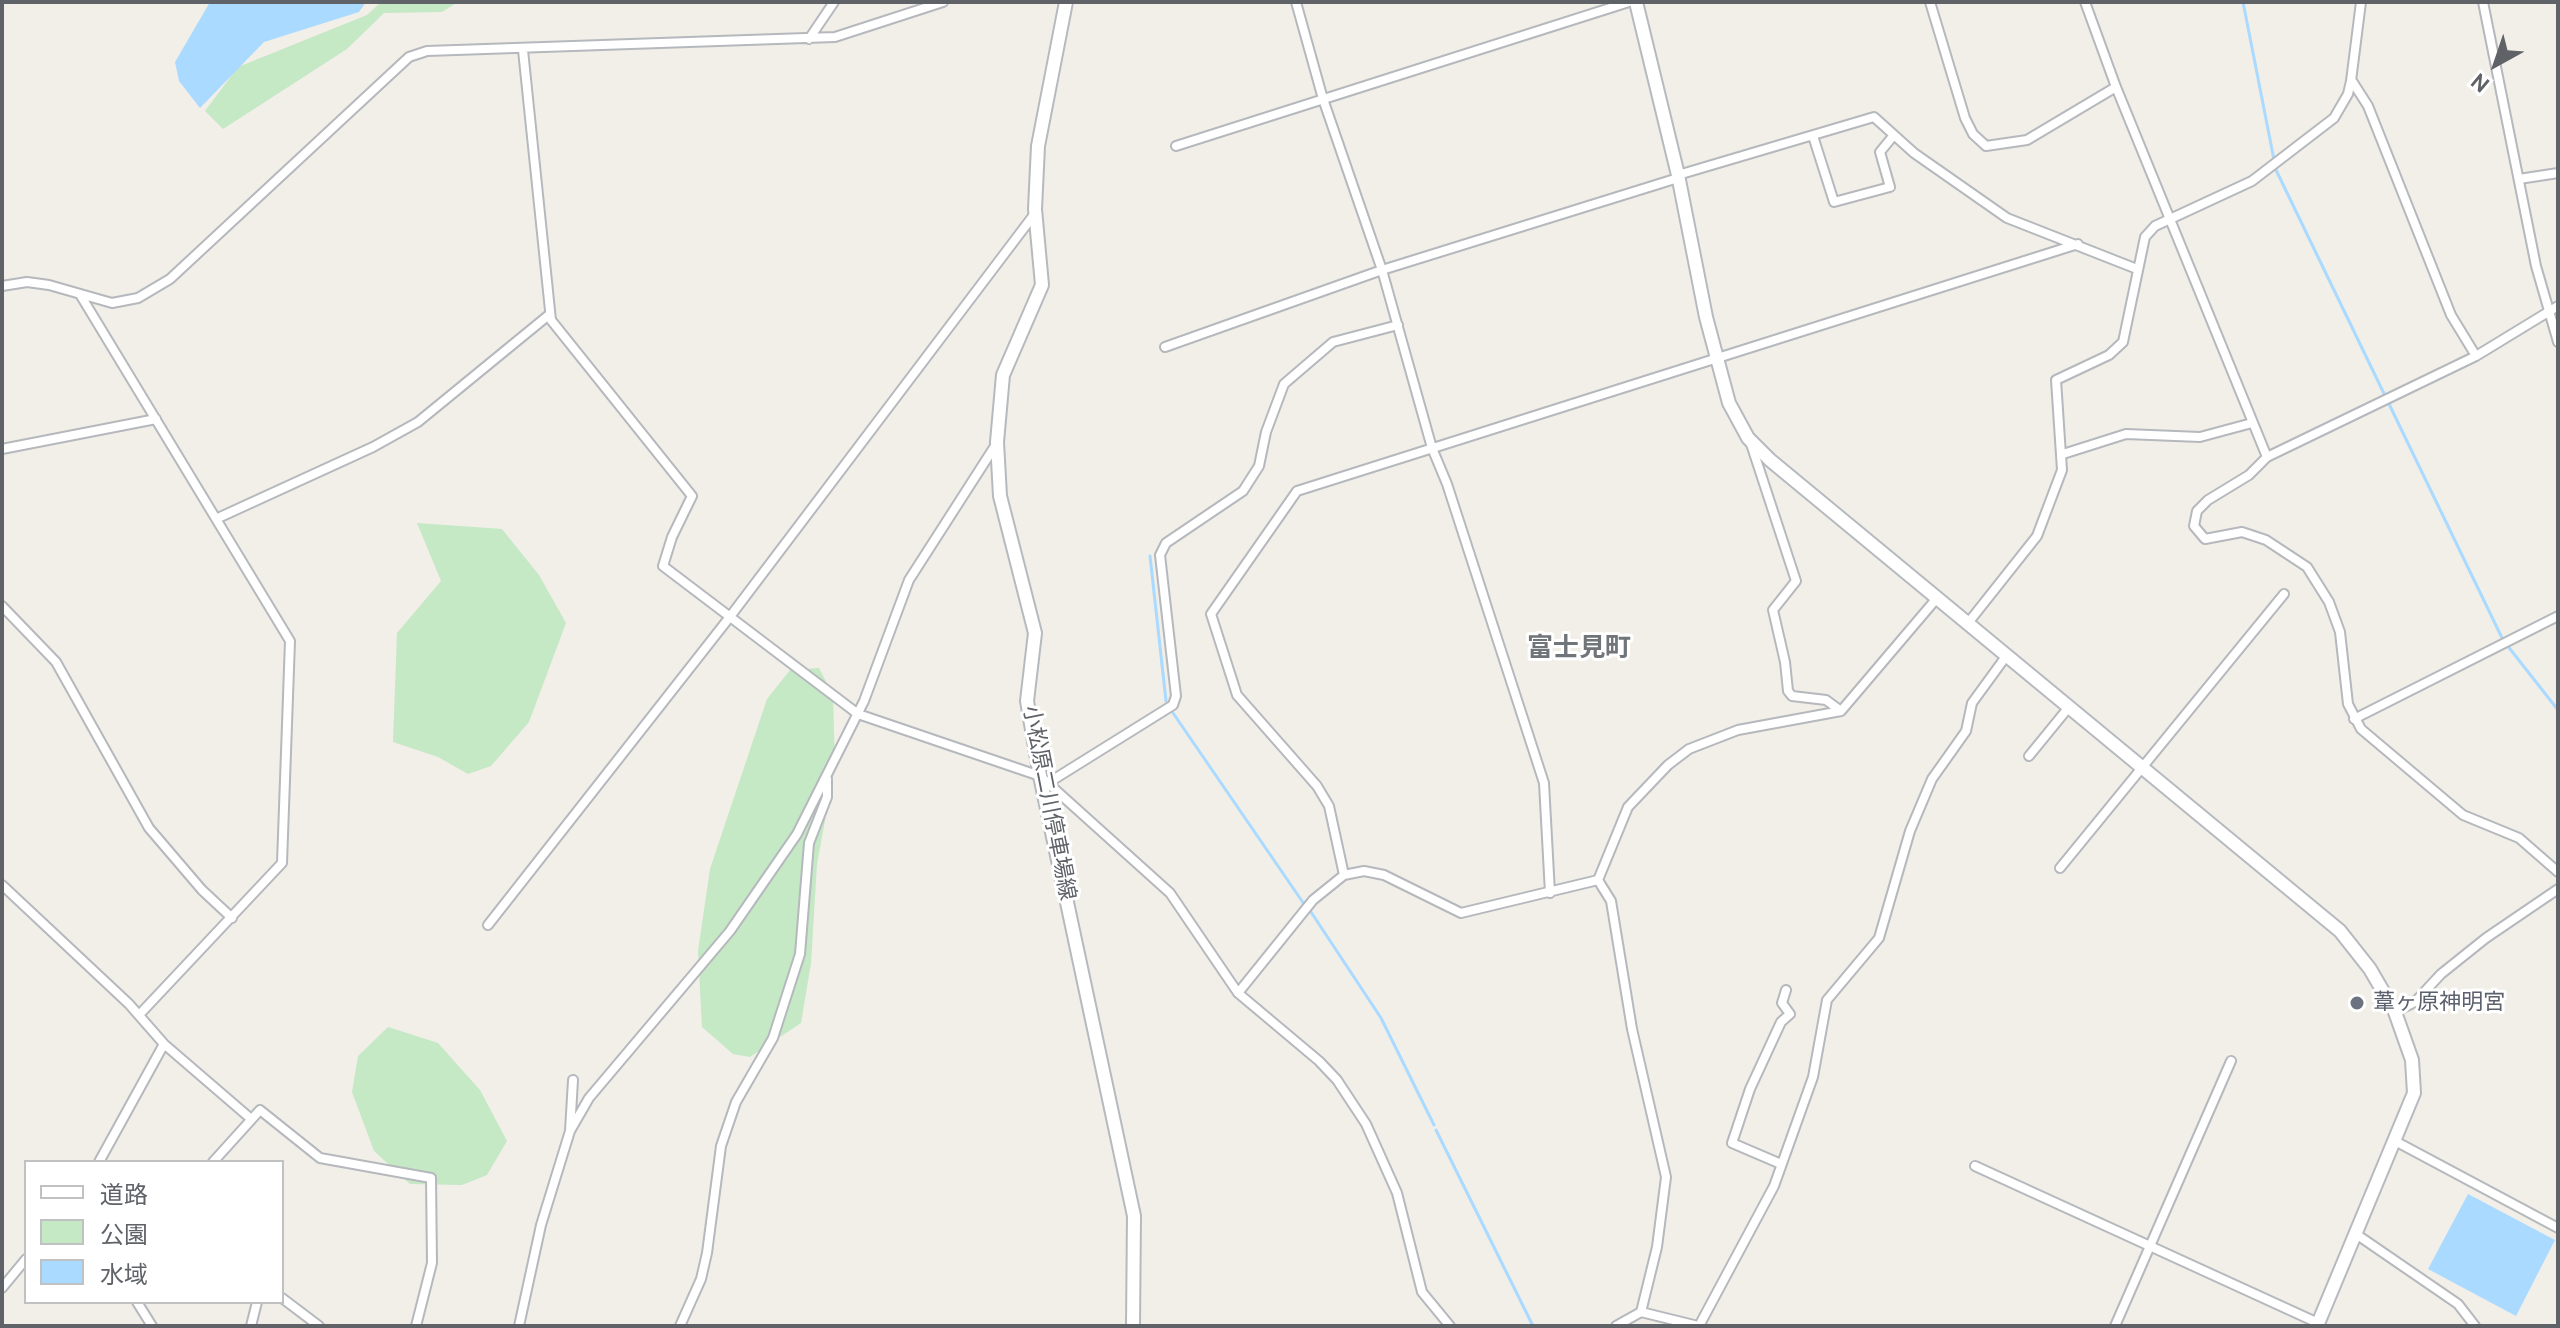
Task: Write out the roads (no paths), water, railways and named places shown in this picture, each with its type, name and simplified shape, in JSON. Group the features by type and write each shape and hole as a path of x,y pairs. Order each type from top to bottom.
{"street":[{"path":"809,39 834,2"},
{"path":"2,286 38,283 81,296 120,303 138,298 170,279 409,57 427,51 835,37 943,2"},
{"name":"小松原二川停車場線","path":"1066,2 1038,146 1035,209 1042,285 1003,375 997,442 1000,496 1035,633 1027,701 1134,1216 1133,1326"},
{"path":"1296,2 1323,99 1382,270 1432,448 1447,484 1544,783 1550,893"},
{"path":"1176,146 1604,5 1629,2"},
{"path":"1636,2 1729,403 1748,438 1796,581 1773,610 1788,691 1792,696 1826,700 1841,711"},
{"path":"1930,2 1965,118 1973,134 1986,146 2027,140 2116,87"},
{"path":"2085,2 2116,87 2267,457"},
{"path":"1968,623 2037,536 2062,470 2056,380 2109,355 2123,342 2128,331 2145,237 2155,226 2234,191 2274,165 2334,118 2348,94 2361,2"},
{"path":"2483,2 2519,179 2558,342"},
{"path":"523,50 550,314 555,328 692,496 672,537 663,566 858,714 1044,779 1170,893 1238,993 1319,1061 1337,1080 1366,1124 1397,1193 1422,1292 1450,1326"},
{"path":"2351,81 2368,106 2451,315 2476,356"},
{"path":"1165,347 1382,270 1874,117 2007,218 2137,269"},
{"path":"1813,136 1834,202 1890,187 1880,152 1894,135"},
{"path":"2519,179 2558,173"},
{"path":"488,925 729,618 1032,221 1035,209"},
{"path":"1344,875 1329,806 1317,786 1237,695 1211,614 1297,491 2078,244"},
{"path":"81,296 290,641 282,863 139,1015"},
{"path":"2558,306 2476,356 2267,457 2249,475 2208,500 2197,511 2194,526 2205,539 2242,532 2266,540 2307,567 2329,602 2340,632 2348,704 2361,729 2463,815 2519,838 2558,872"},
{"path":"218,518 373,447 418,422 550,314"},
{"path":"1044,779 1173,705 1176,696 1160,555 1166,543 1243,491 1259,466 1266,432 1284,384 1333,342 1398,325"},
{"path":"2,449 156,419"},
{"path":"2063,454 2126,434 2200,437 2252,423"},
{"path":"1748,438 1770,460 2340,931 2370,969 2395,1012 2412,1060 2414,1093 2318,1325 1975,1166"},
{"path":"519,1326 541,1225 570,1131 589,1098 730,931 797,834 858,714 909,580 997,442"},
{"path":"2060,868 2284,594"},
{"path":"1598,880 1628,807 1668,765 1689,749 1738,730 1841,711 1937,598"},
{"path":"2,606 56,662 79,697 149,828 202,890 232,918"},
{"path":"2354,719 2558,616"},
{"path":"1616,1326 1641,1312 1698,1326 1774,1186 1813,1077 1827,1000 1879,938 1910,831 1932,779 1946,755 1966,731 1972,703 2007,655"},
{"path":"2029,756 2069,707"},
{"path":"680,1326 701,1279 707,1253 721,1146 736,1102 773,1038 800,954 806,919 809,843 827,797 827,775"},
{"path":"1238,993 1313,900 1344,875 1364,871 1384,875 1461,913 1598,880"},
{"path":"1598,880 1611,901 1632,1029 1665,1160 1666,1177 1657,1247 1641,1312"},
{"path":"2,885 139,1015 164,1044 250,1118"},
{"path":"2395,1012 2415,1002 2441,974 2475,947 2558,889"},
{"path":"1781,1164 1732,1143 1750,1089 1781,1022 1790,1014 1782,1003 1786,990"},
{"path":"100,1160 164,1044"},
{"path":"2115,1326 2231,1061"},
{"path":"570,1131 573,1080"},
{"path":"215,1160 260,1110 320,1158 431,1178 432,1263 416,1326"},
{"path":"2395,1141 2558,1228"},
{"path":"2356,1234 2458,1304 2475,1326"},
{"path":"2,1288 24,1261"},
{"path":"284,1300 319,1326"},
{"path":"138,1304 152,1326"},
{"path":"251,1326 256,1304"}],"water":[{"path":"210,2 366,2 359,12 264,42 200,108 179,81 175,62"},
{"path":"2468,1194 2555,1240 2516,1316 2428,1269"}],"waterway":[{"path":"2243,2 2276,170 2503,640 2558,710"},
{"path":"1150,556 1166,701"},
{"path":"1173,713 1304,904"},
{"path":"1311,912 1381,1018 1434,1125"},
{"path":"1436,1130 1533,1326"}],"place":[{"name":"葦ヶ原神明宮","path":"2357,1003"}],"district":[{"name":"富士見町","path":"1579,648"}]}
